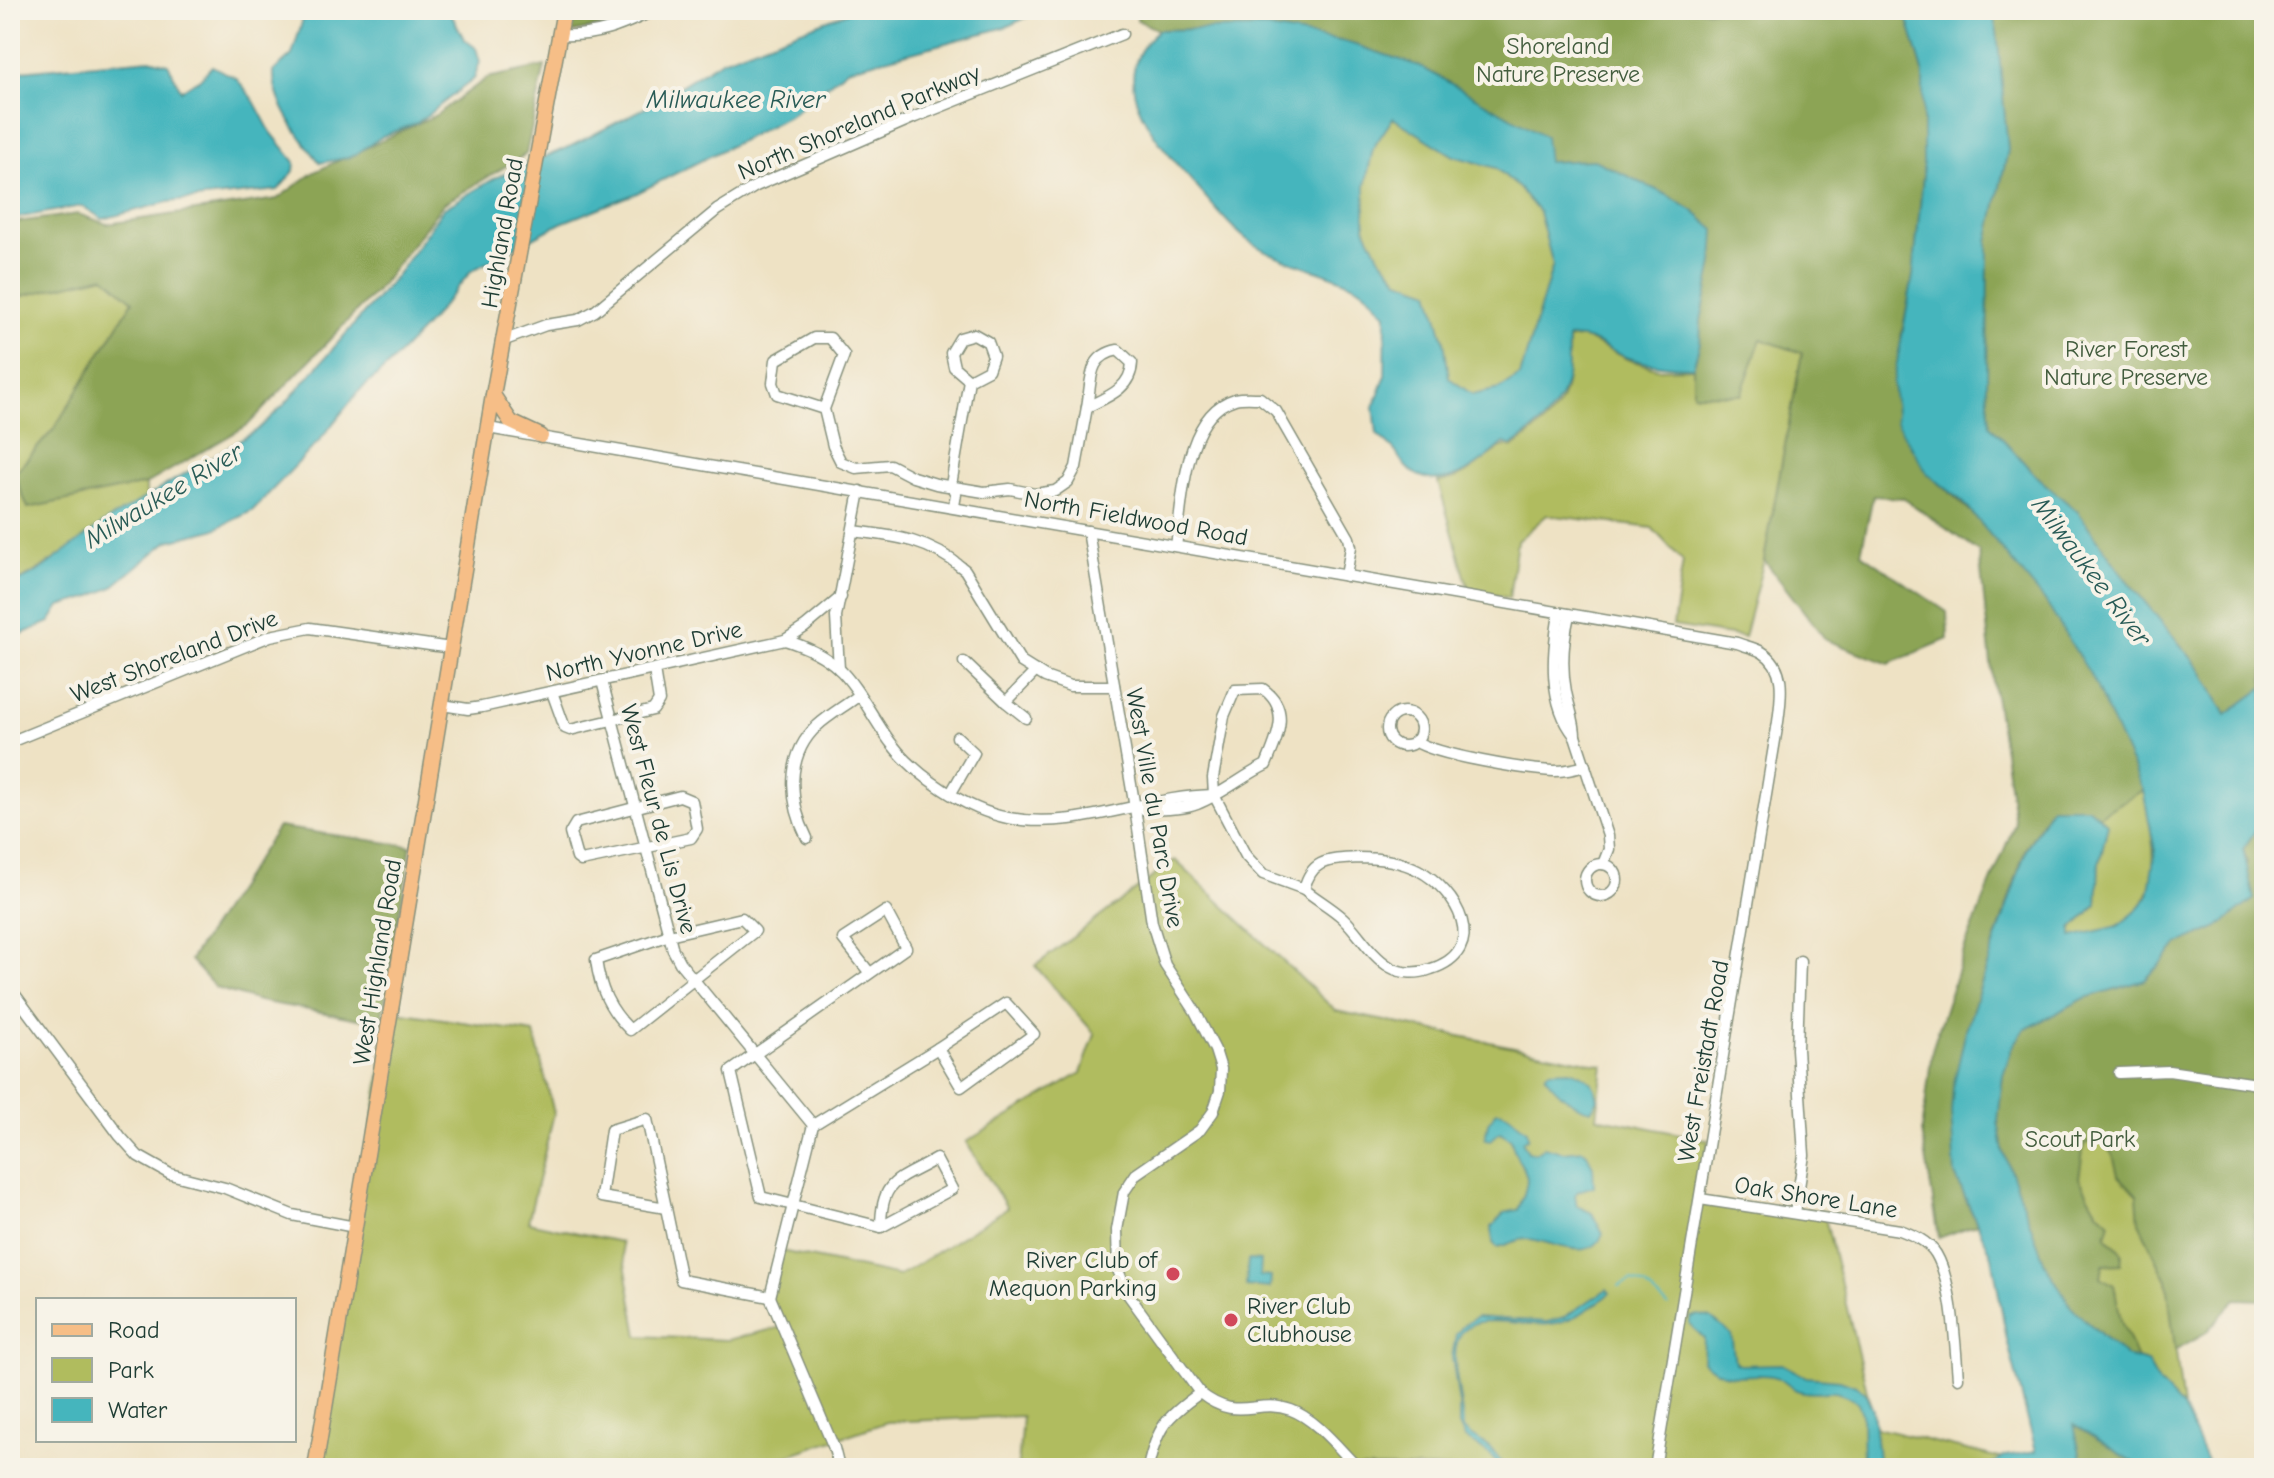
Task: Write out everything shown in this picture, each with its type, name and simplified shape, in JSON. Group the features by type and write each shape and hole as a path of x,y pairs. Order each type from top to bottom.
{"main road":[{"name":"Highland Road","path":"482,463 564,10"},
{"path":"493,395 511,422 541,436"},
{"name":"West Highland Road","path":"315,1468 482,463"}],"street":[{"path":"559,35 584,37 601,33 655,10"},
{"name":"North Shoreland Parkway","path":"505,340 546,325 578,320 595,311 717,210 756,186 915,117 1122,34"},
{"path":"974,334 988,342 993,356 988,370 969,380 954,367 951,353 960,338 974,334"},
{"path":"824,409 777,394 773,383 776,360 814,338 830,338 844,355 824,409 833,446 841,462 856,468 890,465 923,480 984,492 1010,489 1035,494 1055,491 1068,482 1076,467 1095,361 1102,353 1118,350 1126,355 1132,363 1129,381 1114,394 1087,407"},
{"path":"954,506 956,494 951,485 969,380"},
{"path":"1176,546 1192,446 1203,423 1221,406 1236,398 1260,398 1276,411 1349,538 1351,547 1346,576"},
{"name":"North Fieldwood Road","path":"488,428 1737,643 1762,652 1772,662"},
{"path":"940,504 943,492 951,485"},
{"path":"839,669 836,617 860,491"},
{"path":"853,531 913,540 951,559 965,570 1021,662 1036,671 1070,686 1114,686"},
{"name":"West Ville du Parc Drive","path":"1088,531 1155,932 1165,965 1195,1011 1221,1069 1213,1112 1200,1130 1136,1174 1124,1192 1117,1230 1118,1270 1127,1293 1200,1393"},
{"name":"North Yvonne Drive","path":"442,705 468,709 482,707 785,640 841,597"},
{"path":"1564,614 1558,649 1566,725 1575,736 1608,836 1609,849 1603,864"},
{"name":"West Shoreland Drive","path":"10,742 270,636 291,631 310,628 330,630 451,648"},
{"path":"785,640 806,647 839,669 892,745 917,772 951,793 1007,817 1044,821 1082,819 1177,798 1214,795 1266,765 1280,713 1278,701 1263,689 1235,690 1224,716 1213,778 1214,795 1246,856 1263,874 1304,889 1344,919 1389,967 1423,972 1441,966 1453,958 1464,936 1459,908 1449,892 1419,870 1398,862 1378,858 1332,859 1316,864 1308,873 1304,889"},
{"path":"964,662 1026,718"},
{"name":"West Freistadt Road","path":"1655,1468 1778,722 1782,690 1772,662"},
{"path":"552,692 565,728 570,730 653,710 658,706 654,670"},
{"path":"1006,702 1036,671"},
{"name":"West Fleur de Lis Drive","path":"602,681 673,950 754,1056 813,1125"},
{"path":"807,838 796,816 792,784 796,763 816,728 858,696"},
{"path":"951,793 974,753 957,737"},
{"path":"1415,741 1435,751 1543,770 1563,771 1585,766"},
{"path":"680,796 692,801 697,829 691,838 581,861 574,852 570,833 576,823 634,809 680,796"},
{"path":"869,972 843,939 886,911 906,948 731,1071 761,1197 881,1227 952,1189 936,1159 893,1183 885,1191 881,1204 881,1227"},
{"path":"742,918 755,931 630,1030 605,998 596,960 669,935 742,918"},
{"path":"1795,1213 1804,1155 1797,1049 1800,961"},
{"path":"10,988 138,1156 170,1174 225,1188 292,1215 355,1227"},
{"path":"839,1468 834,1448 770,1297 792,1203 813,1125 1006,1003 1034,1034 961,1087 938,1048"},
{"path":"2119,1073 2169,1071 2264,1085"},
{"path":"666,1208 601,1197 611,1130 647,1119 666,1208 681,1280 770,1297"},
{"name":"Oak Shore Lane","path":"1700,1199 1900,1230 1925,1242 1935,1251 1945,1281 1952,1313 1958,1378"},
{"path":"1148,1468 1160,1427 1200,1393 1215,1405 1226,1408 1278,1407 1295,1412 1358,1468"}],"green space":[{"path":"569,10 649,10 625,22 564,34"},
{"name":"Shoreland Nature Preserve","path":"1138,10 1905,10 1923,71 1923,176 1913,276 1901,337 1927,473 1998,541 2039,593 2093,677 2143,790 2098,816 2087,807 2051,807 2025,850 1966,1030 1955,1175 1977,1224 1939,1238 1922,1132 1932,1050 1966,944 2015,823 1993,682 1979,552 1903,498 1873,496 1861,553 1947,612 1948,639 1889,664 1826,640 1764,560 1802,353 1761,339 1741,395 1693,394 1693,367 1713,263 1714,230 1693,211 1667,195 1594,160 1548,162 1452,84 1419,66 1346,42 1265,28 1158,30 1137,20"},
{"name":"River Forest Nature Preserve","path":"1992,10 2264,10 2264,687 2226,715 2202,671 2124,577 2078,512 2037,477 1990,425 1987,387 1988,241 2008,150 1997,32"},
{"path":"545,66 526,154 443,204 378,289 248,425 146,484 28,508 14,474 54,429 133,301 104,276 10,299 10,223 78,214 107,224 277,199 314,172 436,115 487,78"},
{"path":"1393,118 1454,156 1496,168 1519,188 1539,212 1553,265 1520,376 1499,389 1473,395 1449,378 1444,341 1430,291 1399,280 1379,256 1365,228 1365,186 1373,148"},
{"path":"105,276 133,301 54,429 14,474 28,507 146,484 146,499 10,586 10,299"},
{"path":"1583,337 1629,360 1660,369 1693,368 1693,393 1761,339 1802,353 1764,560 1744,637 1673,626 1683,561 1652,528 1547,515 1517,541 1509,598 1469,590 1438,482 1458,477 1505,446 1512,448 1552,414 1564,392 1568,340"},
{"path":"2143,790 2154,864 2146,898 2135,913 2119,925 2071,937 2072,929 2097,904 2099,864 2108,824 2098,816"},
{"name":"Scout Park","path":"2264,818 2264,1133 2258,1159 2254,1236 2264,1242 2264,1300 2236,1299 2205,1333 2175,1350 2167,1280 2139,1223 2137,1195 2118,1175 2113,1155 2100,1138 2084,1144 2079,1178 2097,1210 2110,1222 2106,1236 2122,1253 2121,1264 2103,1265 2101,1277 2114,1285 2121,1321 2137,1359 2125,1356 2072,1308 2045,1264 2003,1151 1998,1121 2003,1075 2012,1048 2024,1030 2085,998 2145,980 2179,944 2218,927 2248,864 2243,849"},
{"path":"278,827 411,846 381,1023 259,1001 216,988 190,960"},
{"path":"1175,860 1336,1011 1603,1065 1597,1117 1709,1140 1700,1199 1825,1218 1876,1428 2041,1468 1018,1468 1022,1416 887,1422 750,1468 315,1468 391,1011 534,1033 554,1113 528,1222 621,1242 638,1336 727,1340 782,1327 770,1297 781,1251 899,1276 1007,1208 966,1142 1081,1073 1095,1034 1035,966"},
{"name":"Scout Park","path":"2012,1048 2119,1073 2144,1233 2167,1280 2183,1408 2159,1383 2147,1362 2137,1359 2003,1075"},
{"path":"2073,1425 2143,1468 2083,1468"}],"water":[{"path":"297,10 449,10 464,39 476,48 480,62 474,79 417,123 383,136 351,157 320,163 283,108 275,83 274,71 292,55 302,22"},
{"name":"Milwaukee River","path":"854,10 1042,10 1006,27 847,69 791,115 637,193 561,223 471,271 431,320 387,367 359,391 319,441 252,511 213,530 168,541 111,588 60,606 50,622 10,639 10,586 37,572 108,520 257,430 285,404 397,275 443,209 497,177 571,146 645,108 722,60"},
{"name":"Milwaukee River","path":"1905,10 1992,10 1997,32 2008,150 1988,241 1987,387 1990,425 2037,477 2078,512 2124,577 2202,671 2226,715 2264,687 2264,818 2243,849 2254,899 2218,927 2179,944 2145,980 2085,998 2024,1030 2012,1048 2003,1075 1998,1121 2003,1151 2045,1264 2072,1308 2125,1356 2147,1362 2159,1383 2183,1408 2210,1468 2143,1468 2074,1425 2083,1468 1984,1468 2006,1456 2036,1451 2007,1340 1992,1256 1955,1175 1951,1112 1953,1087 1966,1030 2026,850 2051,807 2087,807 2108,824 2099,864 2097,904 2072,929 2072,937 2118,926 2135,912 2148,897 2155,851 2143,790 2093,679 2045,601 1963,502 1927,473 1897,423 1893,384 1913,276 1923,176 1923,71"},
{"path":"1265,28 1346,42 1419,66 1545,136 1548,162 1594,160 1693,211 1715,230 1713,263 1693,367 1644,362 1620,355 1591,340 1568,338 1568,372 1564,389 1554,409 1530,432 1512,446 1504,443 1472,468 1449,478 1424,478 1411,471 1377,434 1374,407 1385,378 1386,314 1360,288 1278,257 1244,237 1166,151 1141,111 1134,91 1134,71 1141,50 1158,30","holes":["1393,118 1454,156 1496,168 1519,188 1539,212 1553,265 1520,376 1499,389 1473,395 1449,378 1444,341 1430,291 1399,280 1379,256 1365,228 1365,186 1373,148"]},
{"path":"150,59 168,64 181,90 200,79 212,66 236,78 254,101 270,131 295,162 294,171 278,190 168,202 103,219 82,206 10,219 10,72"},
{"path":"1569,1070 1592,1083 1598,1099 1591,1110 1565,1098 1545,1076 1548,1071"},
{"path":"1497,1111 1509,1115 1527,1130 1528,1138 1522,1141 1528,1152 1535,1153 1544,1147 1563,1152 1583,1150 1587,1153 1593,1167 1594,1186 1575,1195 1577,1206 1592,1213 1603,1234 1597,1243 1580,1249 1528,1239 1497,1247 1493,1243 1492,1227 1504,1213 1518,1210 1527,1177 1511,1139 1500,1132 1491,1140 1485,1139 1488,1123"},
{"path":"1248,1260 1261,1261 1260,1276 1271,1277 1270,1288 1246,1286"},
{"path":"1607,1289 1610,1293 1606,1297 1566,1320 1538,1325 1480,1322 1460,1334 1455,1367 1463,1428 1494,1451 1506,1468 1501,1468 1491,1455 1465,1438 1459,1425 1452,1357 1456,1334 1477,1317 1547,1322 1564,1317"},
{"path":"1691,1317 1711,1318 1731,1334 1735,1363 1782,1364 1806,1377 1840,1380 1866,1394 1873,1410 1879,1468 1863,1468 1862,1414 1858,1403 1840,1393 1799,1391 1772,1376 1737,1376 1713,1369 1703,1361 1704,1338 1689,1324"}],"waterway":[{"path":"1619,1286 1631,1280 1646,1286 1668,1306"}],"place":[{"name":"River Club of Mequon Parking","path":"1173,1274"},
{"name":"River Club Clubhouse","path":"1231,1320"}]}
